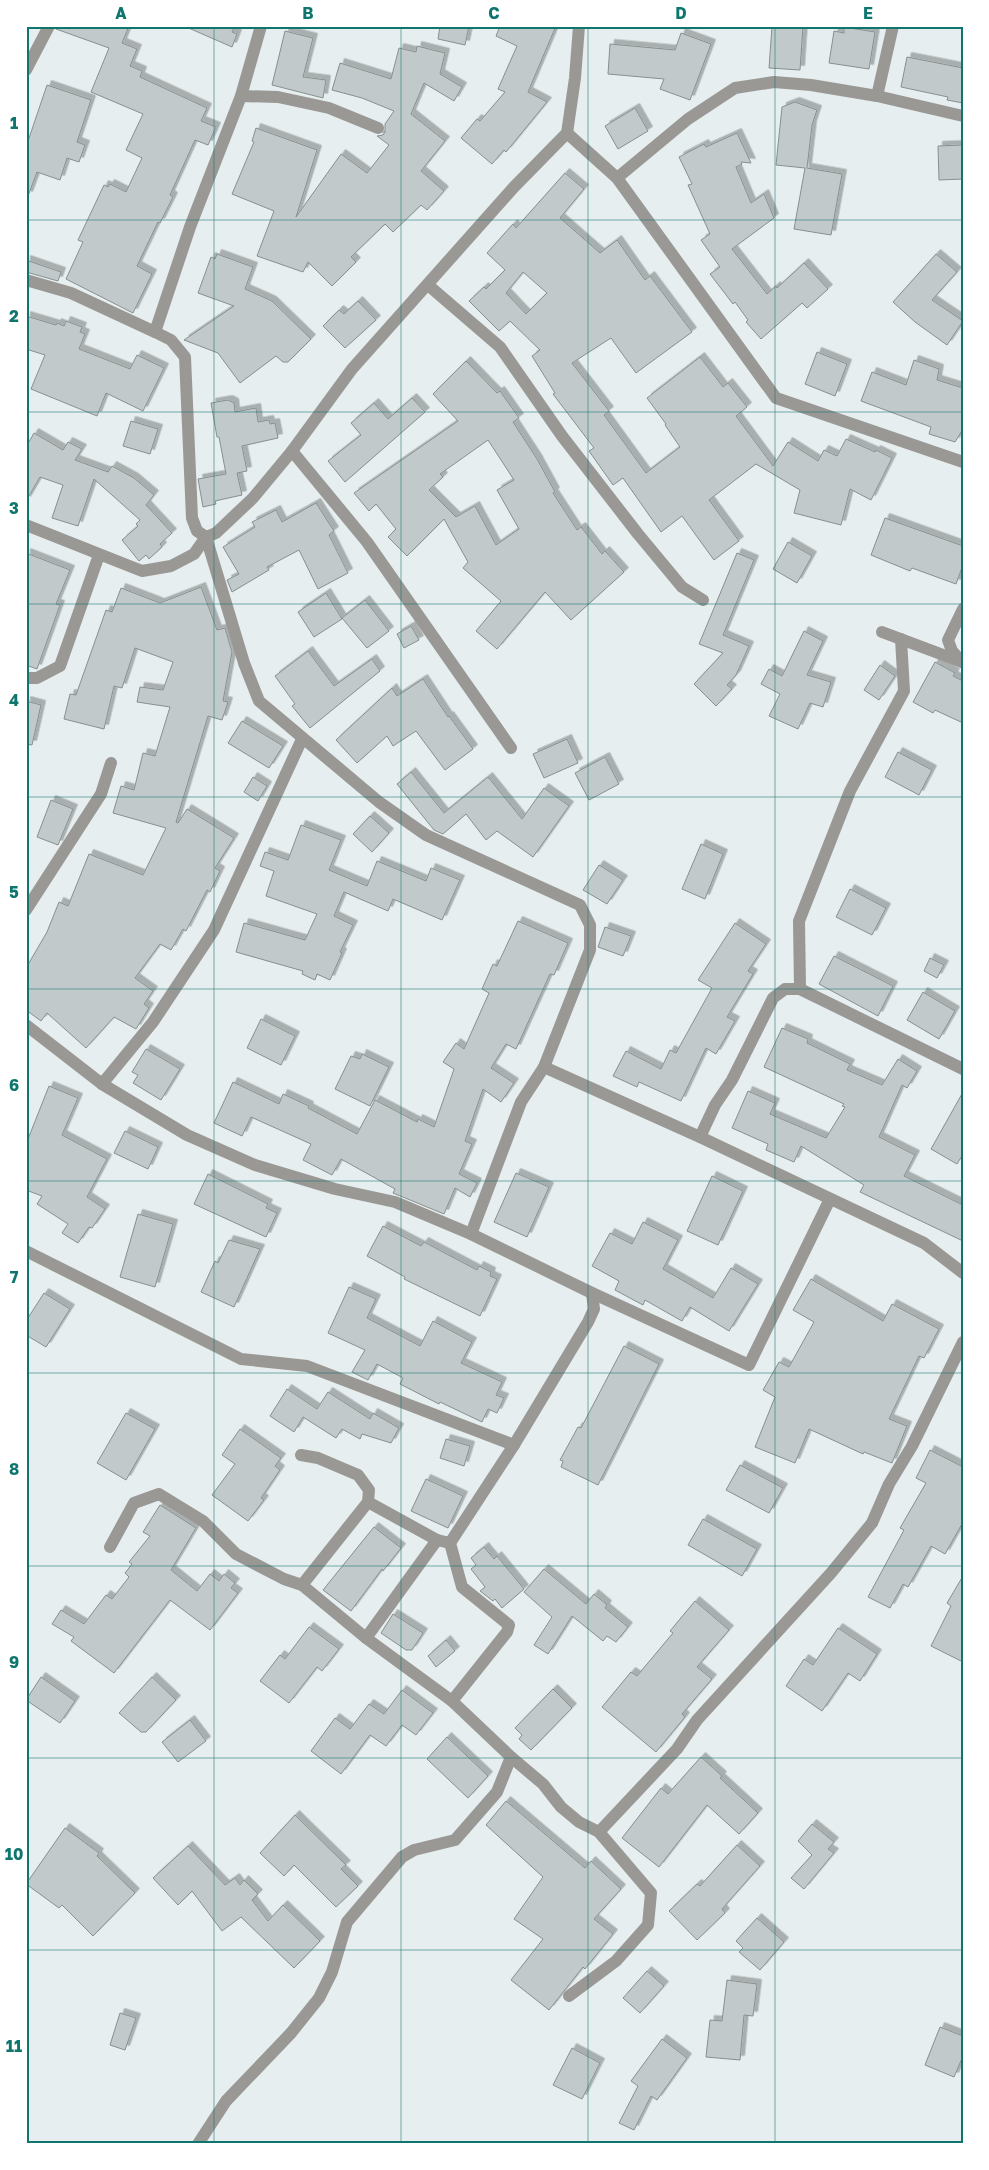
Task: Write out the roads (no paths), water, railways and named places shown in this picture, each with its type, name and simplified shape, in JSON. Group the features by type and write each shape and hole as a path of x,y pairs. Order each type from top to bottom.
{"street":[{"path":"26,70 49,26"},
{"path":"155,332 190,227 241,96 261,26"},
{"path":"26,525 142,571 171,566 194,554 206,537 216,533 253,498 292,451 352,369 514,187 566,133 575,78 579,26"},
{"path":"877,96 893,26"},
{"path":"617,178 688,119 735,88 774,82 811,85 877,96 963,116"},
{"path":"241,96 278,97 329,108 378,128"},
{"path":"566,133 617,178 776,398 963,462"},
{"path":"26,280 71,293 155,332 171,340 185,357 192,518 197,531 206,537 244,664 259,701 379,802 426,836 580,905 590,925 590,950 544,1067 521,1102 471,1234"},
{"path":"428,285 500,347 562,436 638,534 682,587 703,600"},
{"path":"292,451 367,542 511,748"},
{"path":"26,678 37,678 60,666 99,555"},
{"path":"962,662 952,651 948,640 963,609"},
{"path":"882,632 962,662"},
{"path":"800,989 799,921 850,791 904,691 901,639"},
{"path":"102,1084 153,1022 214,930 302,739"},
{"path":"26,910 101,794 111,763"},
{"path":"700,1137 715,1105 732,1080 773,998 785,989 800,989 963,1069"},
{"path":"26,1026 102,1084 187,1135 255,1165 335,1189 395,1202 471,1234 592,1293 749,1365 830,1199"},
{"path":"544,1067 700,1137 924,1243 963,1272"},
{"path":"26,1251 241,1359 307,1366 514,1446"},
{"path":"452,1701 508,1632 508,1625 462,1587 450,1543 514,1446 588,1322 594,1309 592,1293"},
{"path":"599,1832 677,1749 697,1720 831,1573 872,1523 963,1342"},
{"path":"301,1455 318,1458 358,1475 369,1490 368,1502 302,1585"},
{"path":"110,1547 134,1503 159,1494 203,1521 236,1554 284,1579 302,1585 366,1638 452,1701 511,1757 544,1784 561,1807 579,1822 599,1832 651,1893 648,1925 616,1960 569,1996"},
{"path":"368,1502 437,1540 450,1543"},
{"path":"366,1638 437,1540"},
{"path":"198,2144 226,2101 291,2033 320,1998 332,1972 347,1922 402,1857 414,1850 455,1840 497,1792 511,1757"}]}
